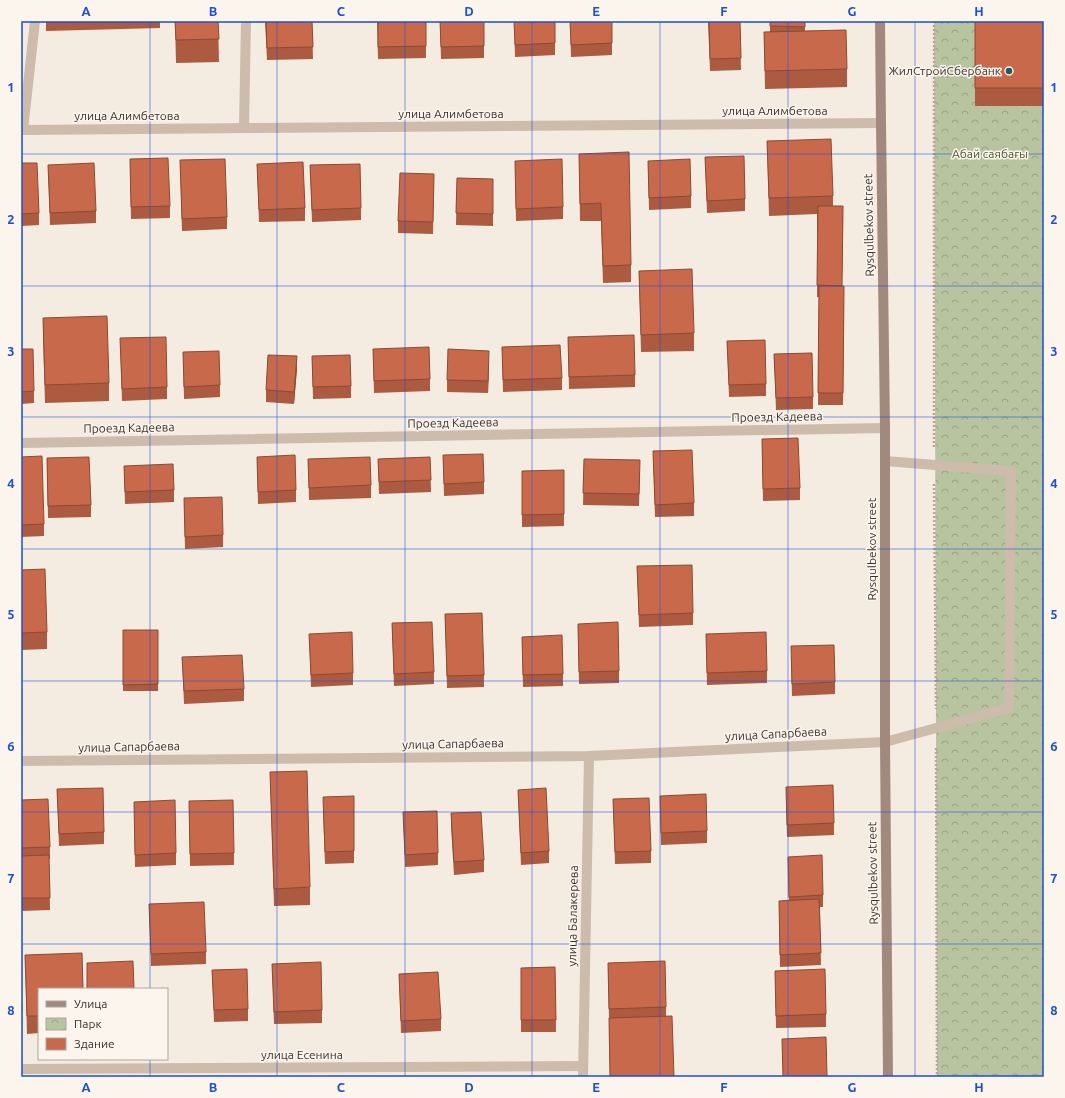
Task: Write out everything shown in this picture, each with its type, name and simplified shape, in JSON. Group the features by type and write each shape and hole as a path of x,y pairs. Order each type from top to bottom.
{"street":[{"path":"22,130 35,21"},
{"path":"244,128 246,21"},
{"name":"Rysqulbekov street","path":"880,21 886,428 885,742 888,1077"},
{"name":"улица Алимбетова","path":"22,130 881,123"},
{"name":"Проезд Кадеева","path":"21,443 886,428"},
{"path":"886,461 934,465"},
{"name":"улица Сапарбаева","path":"21,761 589,756 885,742 1009,708 1011,471 934,465"},
{"name":"улица Балакерева","path":"584,1077 589,756"},
{"name":"улица Есенина","path":"21,1069 584,1066"}],"path":[{"path":"934,21 934,465 937,1077"}],"green space":[{"name":"Абай саябағы","path":"934,21 1044,21 1044,1077 937,1077"}],"building":[{"path":"175,21 218,21 219,39 176,40"},
{"path":"266,21 312,21 313,47 267,48"},
{"path":"378,21 426,21 426,46 378,47"},
{"path":"440,21 484,21 484,46 441,47"},
{"path":"514,21 555,21 555,43 515,45"},
{"path":"570,21 612,21 612,43 571,45"},
{"path":"709,21 740,21 741,58 710,59"},
{"path":"770,21 805,21 805,27 770,26"},
{"name":"ЖилСтройСбербанк","path":"975,21 1044,21 1044,88 975,88"},
{"path":"846,30 847,69 765,71 764,32"},
{"path":"831,139 833,196 769,198 767,141"},
{"path":"629,152 631,265 603,266 601,203 580,204 579,154"},
{"path":"744,156 745,199 707,201 705,157"},
{"path":"168,158 170,206 131,207 130,159"},
{"path":"225,159 227,217 182,219 180,160"},
{"path":"562,159 563,207 516,209 515,161"},
{"path":"690,159 691,196 649,198 648,161"},
{"path":"303,162 305,208 259,210 257,164"},
{"path":"21,163 37,163 39,213 21,214"},
{"path":"94,163 96,211 50,213 48,165"},
{"path":"360,164 361,208 312,210 310,165"},
{"path":"400,173 434,174 433,222 398,221"},
{"path":"457,178 493,179 493,214 456,213"},
{"path":"818,206 843,206 842,286 817,285"},
{"path":"692,269 694,333 641,335 639,271"},
{"path":"819,286 844,286 843,393 818,393"},
{"path":"107,316 109,383 45,385 43,318"},
{"path":"634,335 635,375 569,377 568,337"},
{"path":"166,337 167,387 122,389 120,338"},
{"path":"765,340 766,384 729,385 727,341"},
{"path":"560,345 562,378 503,380 502,347"},
{"path":"429,347 430,379 374,381 373,349"},
{"path":"21,349 33,349 34,391 21,392"},
{"path":"448,349 489,351 488,381 447,380"},
{"path":"219,351 220,385 184,387 183,352"},
{"path":"812,353 813,397 776,398 774,354"},
{"path":"268,355 297,356 294,392 266,390"},
{"path":"350,355 351,386 313,387 312,356"},
{"path":"798,438 800,488 763,489 762,439"},
{"path":"692,450 694,503 655,505 653,451"},
{"path":"483,454 484,482 444,484 443,455"},
{"path":"295,455 296,490 258,492 257,457"},
{"path":"42,456 44,524 21,525 21,457"},
{"path":"89,457 91,505 48,506 47,458"},
{"path":"370,457 371,485 309,488 308,459"},
{"path":"430,457 431,480 379,482 378,459"},
{"path":"584,459 640,460 639,494 583,493"},
{"path":"173,464 174,490 125,492 124,466"},
{"path":"564,470 564,514 522,515 522,471"},
{"path":"222,497 223,535 185,537 184,498"},
{"path":"692,565 693,613 639,615 637,566"},
{"path":"45,569 47,632 21,633 21,570"},
{"path":"482,613 484,675 447,676 445,614"},
{"path":"432,622 434,672 394,674 392,623"},
{"path":"618,622 619,671 579,672 578,624"},
{"path":"123,630 158,630 158,684 123,685"},
{"path":"352,632 353,673 311,675 309,634"},
{"path":"766,632 767,671 707,673 706,634"},
{"path":"562,635 563,674 523,675 522,637"},
{"path":"834,645 835,682 792,684 791,646"},
{"path":"242,655 244,689 184,691 182,657"},
{"path":"307,771 310,887 274,889 270,772"},
{"path":"833,785 834,823 787,825 786,787"},
{"path":"103,788 104,832 59,834 57,789"},
{"path":"546,788 549,851 521,853 518,790"},
{"path":"706,794 707,831 661,833 660,796"},
{"path":"354,796 354,851 325,852 323,797"},
{"path":"649,798 651,851 615,852 613,799"},
{"path":"48,799 50,847 21,848 21,800"},
{"path":"175,800 176,853 135,855 134,802"},
{"path":"233,800 234,853 190,854 189,801"},
{"path":"437,811 438,853 405,855 403,812"},
{"path":"481,812 484,860 454,862 451,813"},
{"path":"49,855 50,898 21,898 21,856"},
{"path":"822,855 823,895 789,897 788,857"},
{"path":"819,899 821,953 780,955 779,901"},
{"path":"204,902 206,952 151,954 149,904"},
{"path":"82,953 83,988 38,988 38,1016 27,1016 25,955"},
{"path":"133,961 134,988 87,988 87,963"},
{"path":"665,961 666,1007 609,1009 608,963"},
{"path":"321,962 322,1010 274,1012 272,964"},
{"path":"555,967 556,1020 521,1020 521,968"},
{"path":"247,969 248,1009 214,1010 212,970"},
{"path":"825,969 826,1014 776,1016 775,971"},
{"path":"438,972 441,1019 401,1021 399,974"},
{"path":"21,987 22,1012 21,1012"},
{"path":"672,1016 674,1077 610,1077 609,1018"},
{"path":"826,1037 827,1076 783,1077 782,1039"}],"place":[{"name":"ЖилСтройСбербанк","path":"1009,71"}]}
